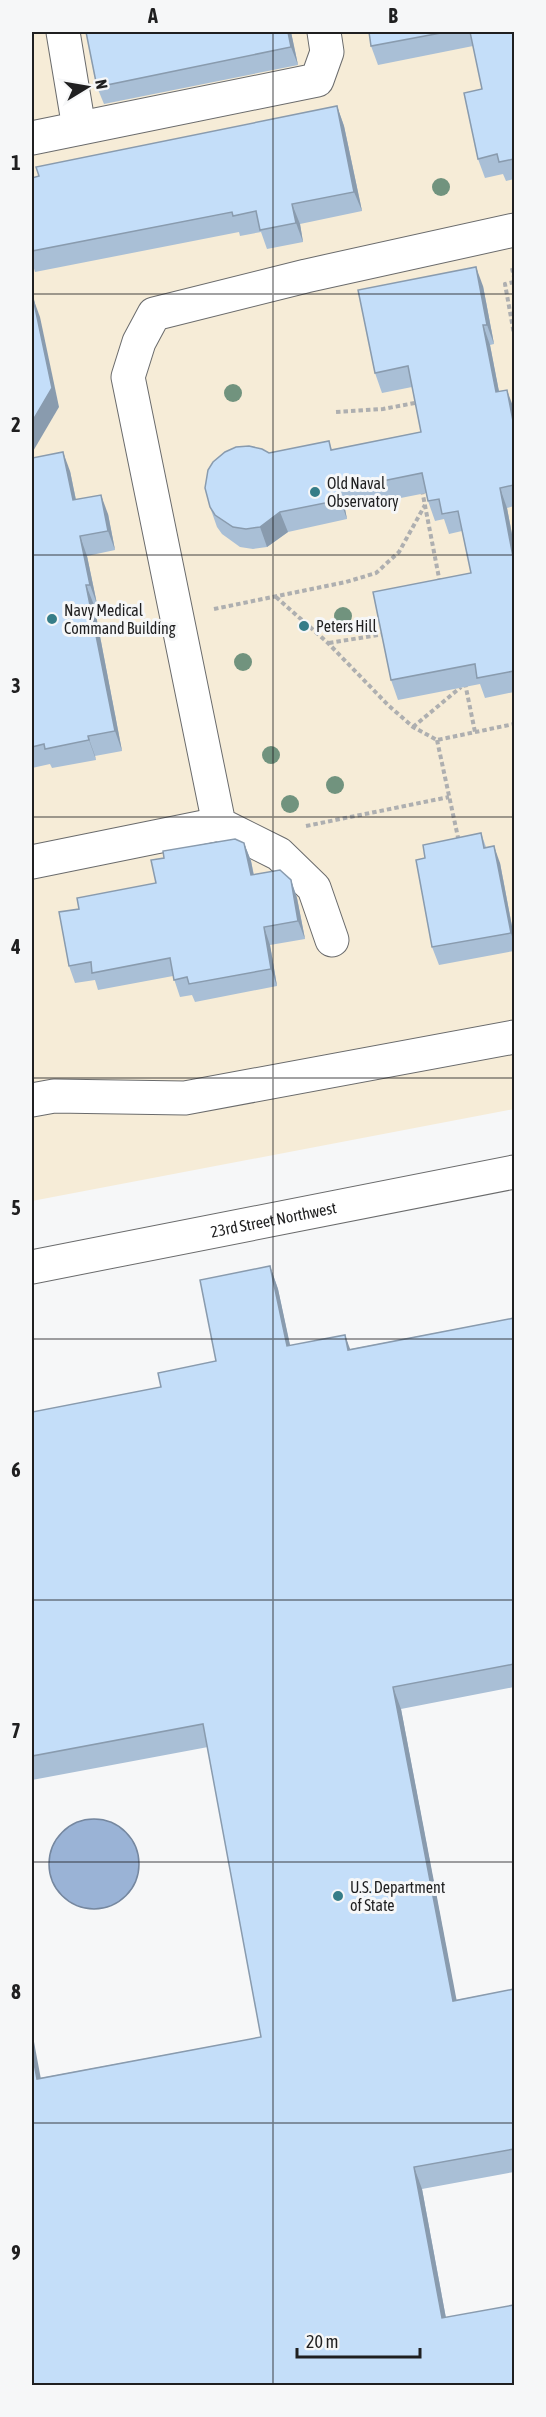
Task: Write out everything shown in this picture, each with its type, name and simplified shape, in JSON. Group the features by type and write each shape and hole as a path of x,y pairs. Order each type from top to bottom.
{"main road":[{"path":"63,32 79,128"},
{"path":"32,138 317,80 327,52 324,32"},
{"path":"219,824 128,376 139,342 154,314 306,276 514,230"},
{"path":"32,862 219,824 279,854 314,888 332,940"},
{"path":"32,1100 54,1096 185,1098 514,1037"},
{"name":"23rd Street Northwest","path":"32,1267 514,1172"}],"path":[{"path":"514,282 505,284 514,334"},
{"path":"336,412 383,409 426,401"},
{"path":"421,486 442,594"},
{"path":"177,616 346,582 376,573 399,552 425,505"},
{"path":"276,597 328,643 413,728 437,740 514,724"},
{"path":"328,643 385,633"},
{"path":"463,673 475,732"},
{"path":"413,728 465,683"},
{"path":"437,740 461,854"},
{"path":"303,826 449,797"}],"shaded area":[{"path":"32,32 514,32 514,1109 32,1201"}],"water":[{"path":"94,1819 111,1823 126,1832 135,1847 139,1864 135,1881 126,1896 111,1905 94,1909 77,1905 62,1896 53,1881 49,1864 53,1847 62,1832 77,1823"}],"building":[{"path":"86,32 288,32 291,47 97,87"},
{"path":"369,32 446,32 371,46"},
{"path":"470,32 514,32 514,159 499,162 497,154 478,159 464,93 482,89"},
{"path":"337,106 354,192 292,204 296,223 260,230 256,211 233,216 232,212 32,251 32,178 39,176 36,167"},
{"name":"Old Naval Observatory","path":"476,267 487,325 483,325 496,392 507,390 514,426 514,485 500,488 514,562 514,671 477,678 475,664 391,680 373,592 471,573 458,511 442,514 439,499 428,501 422,473 338,490 340,500 280,512 260,527 246,529 233,527 215,515 210,507 205,488 208,470 213,462 225,452 236,447 249,446 269,453 329,441 331,450 421,432 408,366 375,373 358,290"},
{"path":"32,298 52,388 32,422"},
{"name":"Navy Medical Command Building","path":"63,452 73,500 101,495 108,531 80,536 90,585 86,585 115,731 88,736 89,740 45,749 44,744 32,747 32,458"},
{"path":"481,833 484,848 494,846 511,933 432,947 416,860 425,858 423,845"},
{"path":"235,839 244,843 251,875 280,870 291,880 298,921 264,927 271,969 189,984 187,977 174,980 170,958 92,973 91,962 69,966 59,912 79,909 77,898 156,883 151,860 164,858 163,851"},
{"name":"U.S. Department of State","path":"270,1266 287,1346 345,1335 348,1350 514,1318 514,1664 393,1687 453,2001 514,1989 514,2149 414,2167 442,2318 514,2305 514,2385 32,2385 32,2052 37,2079 261,2037 203,1724 32,1756 32,1412 161,1387 158,1373 216,1361 200,1280"}],"place":[{"name":"Old Naval Observatory","path":"315,492"},
{"name":"Navy Medical Command Building","path":"52,619"},
{"name":"Peters Hill","path":"304,626"},
{"name":"U.S. Department of State","path":"338,1896"}]}
